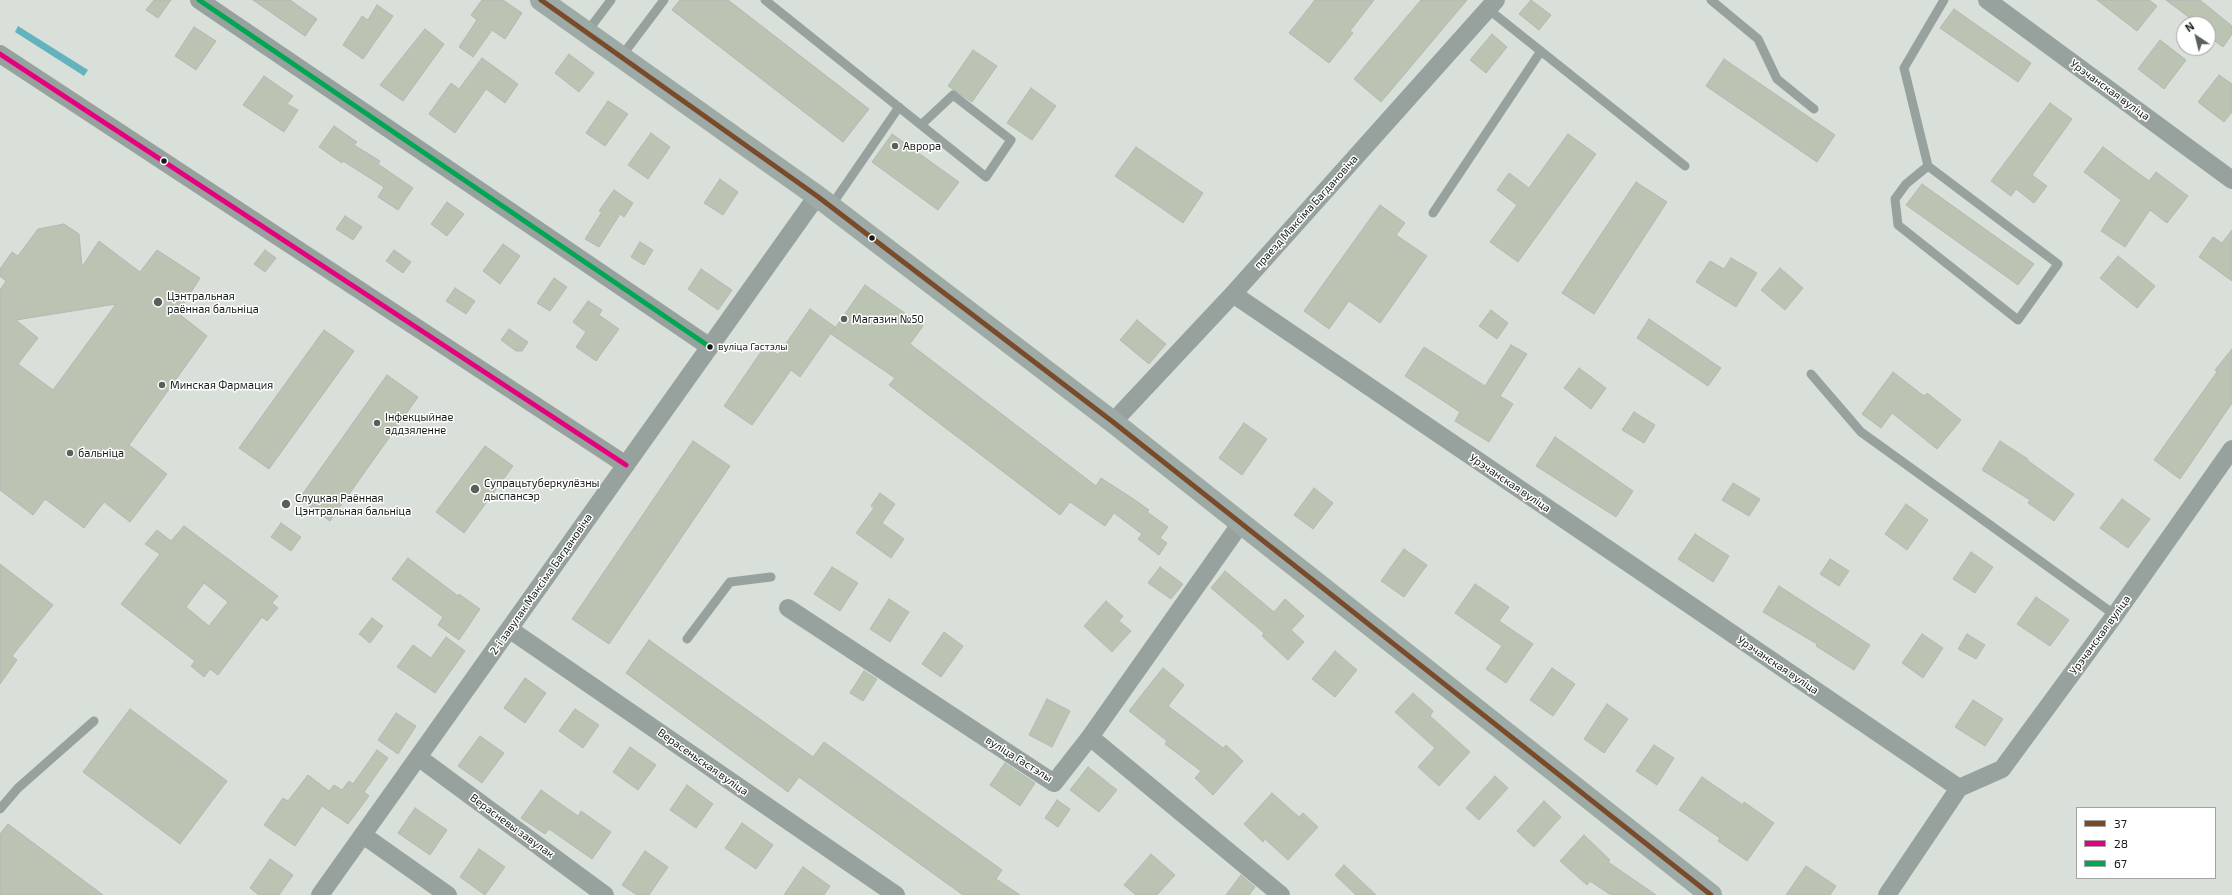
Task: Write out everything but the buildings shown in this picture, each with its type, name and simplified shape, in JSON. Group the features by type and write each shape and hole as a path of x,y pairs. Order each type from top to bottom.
{"main road":[{"path":"541,0 824,201 1113,422 1711,895"}],"street":[{"path":"199,0 710,347"},
{"name":"Урэчанская вуліца","path":"1987,0 2232,180"},
{"name":"праезд Максіма Багдановіча","path":"1113,422 1233,294 1492,5"},
{"path":"0,54 626,465"},
{"name":"2-і завулак Максіма Багдановіча","path":"320,895 710,347 824,201"},
{"name":"Урэчанская вуліца","path":"1233,294 1959,788 2002,769 2115,615 2232,449"},
{"path":"1241,523 1090,737 1281,895"},
{"name":"вуліца Гастэлы","path":"788,608 1054,783 1090,737"},
{"name":"Верасеньская вуліца","path":"509,629 896,895"},
{"name":"Верасневы завулак","path":"418,757 605,895"},
{"path":"1887,895 1959,788"},
{"path":"363,835 448,895"}],"lane":[{"path":"587,32 611,0"},
{"path":"621,57 664,0"},
{"path":"765,0 899,107 921,125 986,177 1011,140 953,95 921,125"},
{"path":"1711,0 1758,39 1777,79 1814,109"},
{"path":"1928,166 1906,184 1896,199 1898,225 2018,320 2058,264 1928,166 1904,68 1944,0"},
{"path":"1492,5 1541,51 1685,166"},
{"path":"1433,213 1541,51"},
{"path":"824,201 899,107"},
{"path":"1811,374 1861,432 2115,615"},
{"path":"687,639 730,582 771,577"},
{"path":"0,809 18,788 94,722"}],"water":[{"path":"18,26 88,70 84,76 15,32"}],"transit line":[{"name":"67","path":"199,0 710,347"},
{"name":"37","path":"541,0 817,196 1113,422 1711,895"},
{"name":"28","path":"0,54 626,465"}],"place":[{"name":"Аврора","path":"895,146"},
{"name":"Цэнтральная раённая бальніца","path":"158,302"},
{"name":"Магазин №50","path":"844,319"},
{"name":"вуліца Гастэлы","path":"710,347"},
{"name":"Минская Фармация","path":"162,385"},
{"name":"Інфекцыйнае аддзяленне","path":"377,423"},
{"name":"бальніца","path":"70,453"},
{"name":"Супрацьтуберкулёзны дыспансэр","path":"475,489"},
{"name":"Слуцкая Раённая Цэнтральная бальніца","path":"286,504"}]}
